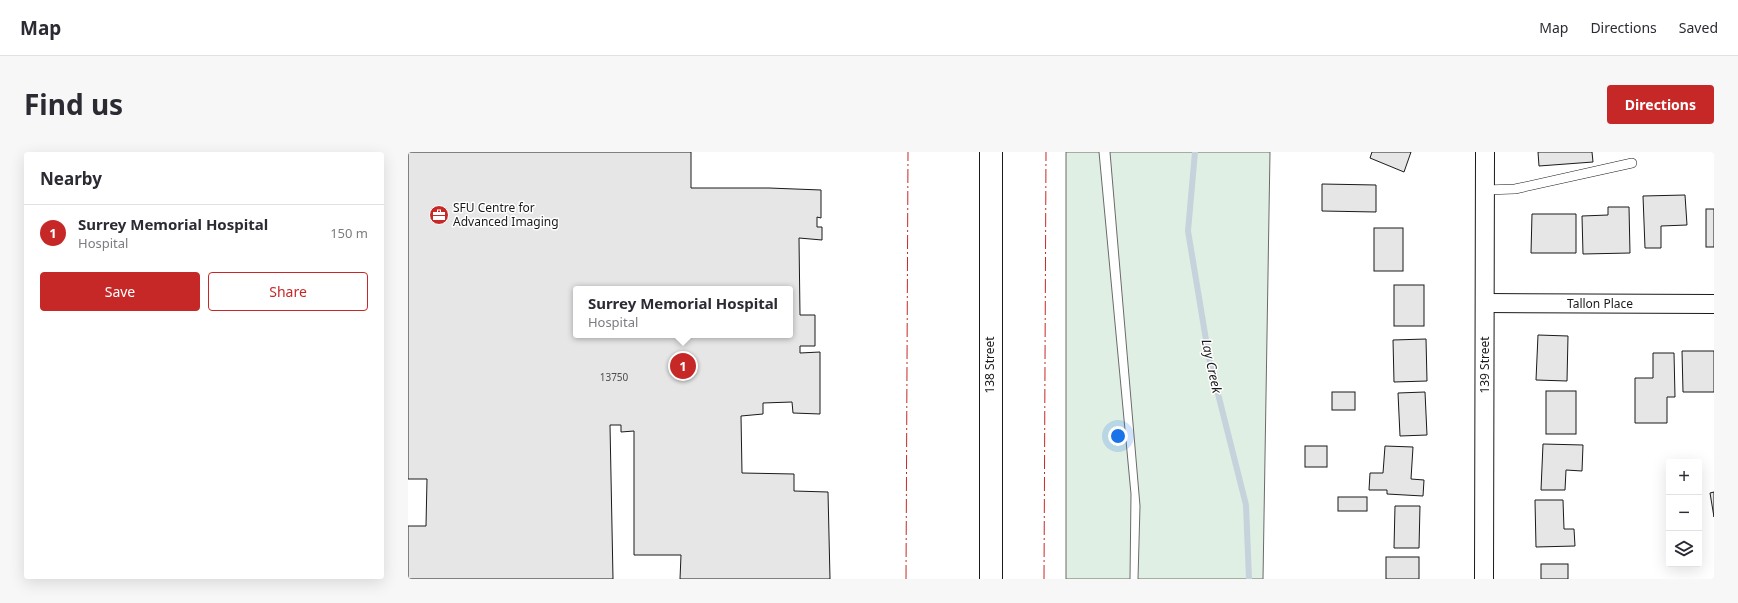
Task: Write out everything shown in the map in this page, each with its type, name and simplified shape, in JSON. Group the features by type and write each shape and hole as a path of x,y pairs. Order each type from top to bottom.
{"street":[{"name":"138 Street","path":"991,152 991,579"},
{"name":"139 Street","path":"1484,152 1484,579"},
{"name":"Tallon Place","path":"1485,303 1714,304"}],"lane":[{"path":"1485,190 1515,189 1632,163"}],"green space":[{"path":"1066,152 1099,152 1131,494 1130,579 1066,579"},
{"path":"1110,152 1270,152 1263,579 1138,579 1140,506"}],"building":[{"path":"408,152 691,152 691,188 821,190 821,218 817,217 817,227 822,227 822,240 799,238 800,315 815,315 815,346 800,346 800,353 820,352 820,414 793,413 792,402 763,403 763,414 741,416 742,473 794,474 794,491 828,492 830,579 680,579 681,555 634,555 634,431 621,432 621,425 610,425 613,579 408,579 408,526 426,526 427,479 408,479"},
{"path":"1372,152 1411,152 1404,172 1370,158"},
{"path":"1538,152 1592,152 1593,162 1539,166"},
{"path":"1322,184 1376,185 1376,212 1322,211"},
{"path":"1685,195 1687,225 1661,226 1661,248 1645,248 1643,196"},
{"path":"1608,207 1629,207 1630,253 1583,254 1582,216 1608,215"},
{"path":"1706,209 1714,209 1714,247 1706,247"},
{"path":"1532,214 1576,214 1576,253 1531,253"},
{"path":"1374,228 1403,228 1403,271 1374,271"},
{"path":"1394,285 1424,285 1424,326 1394,326"},
{"path":"1538,335 1568,336 1567,381 1536,380"},
{"path":"1426,339 1427,381 1394,382 1393,340"},
{"path":"1682,351 1714,351 1714,392 1683,392"},
{"path":"1653,353 1674,353 1675,397 1667,397 1667,423 1635,423 1635,378 1653,378"},
{"path":"1546,391 1576,391 1576,434 1546,434"},
{"path":"1332,392 1355,392 1355,410 1332,410"},
{"path":"1425,392 1427,435 1400,436 1398,393"},
{"path":"1543,444 1583,445 1582,471 1566,470 1565,490 1541,490"},
{"path":"1305,446 1327,446 1327,467 1305,467"},
{"path":"1385,446 1413,447 1411,479 1424,480 1423,496 1387,494 1387,490 1369,490 1370,473 1383,473"},
{"path":"1714,492 1714,517 1710,493"},
{"path":"1338,497 1367,497 1367,511 1338,511"},
{"path":"1535,500 1563,500 1564,529 1574,529 1575,546 1536,547"},
{"path":"1395,506 1420,506 1419,548 1394,548"},
{"path":"1386,557 1419,557 1419,579 1386,579"},
{"path":"1541,564 1568,564 1568,579 1541,579"}],"waterway":[{"name":"Lay Creek","path":"1195,152 1188,231 1209,358 1246,505 1249,579"}],"power":[{"path":"906,579 908,152"},
{"path":"1044,579 1046,152"}],"place":[{"name":"SFU Centre for Advanced Imaging","path":"439,215"},
{"name":"Surrey Memorial Hospital","path":"683,366"}]}
